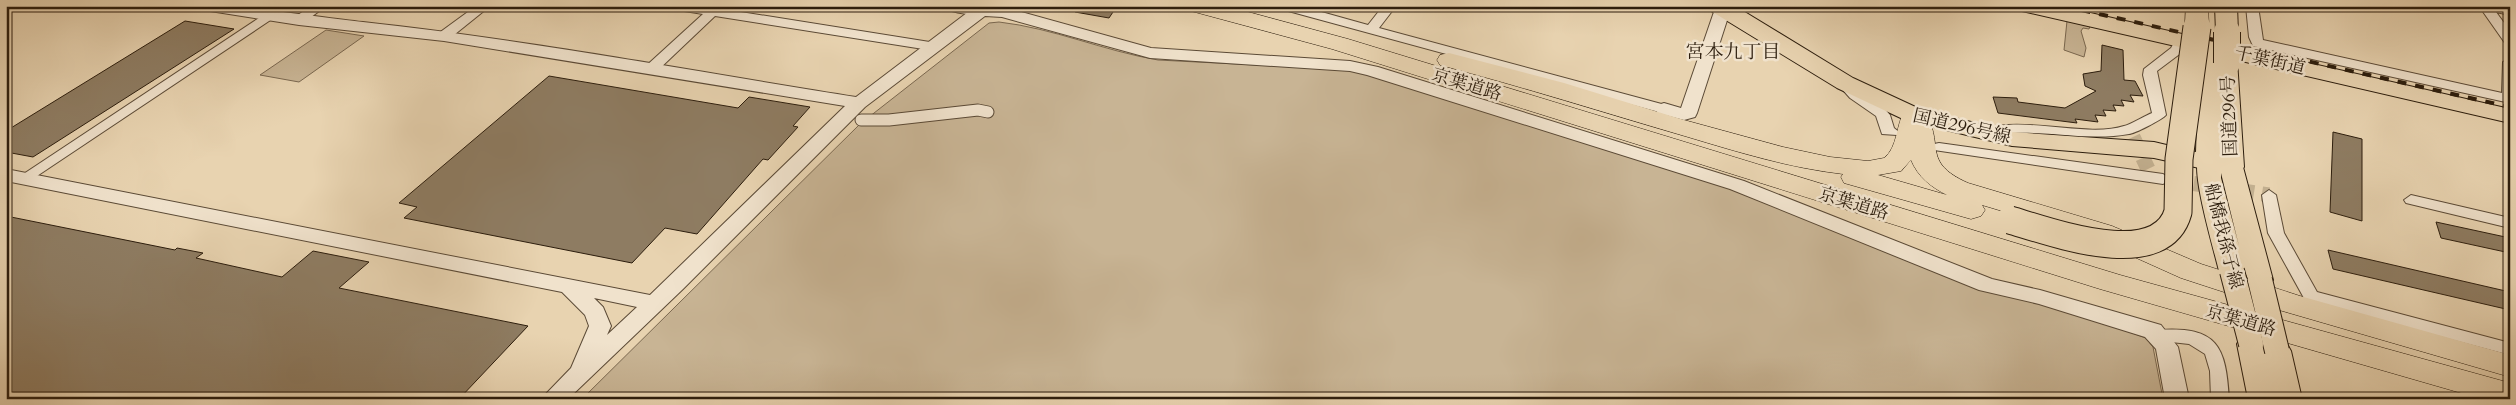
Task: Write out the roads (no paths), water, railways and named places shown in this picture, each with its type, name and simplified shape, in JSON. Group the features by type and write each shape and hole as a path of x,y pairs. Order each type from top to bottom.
{"highway":[{"name":"京葉道路","path":"1199,6 1340,44 2110,282 2510,394"},
{"name":"京葉道路","path":"1233,6 1360,32 2000,236 2324,330 2510,380"},
{"name":"千葉街道","path":"2030,6 2204,24 2259,50 2509,105"},
{"name":"国道296号","path":"2220,164 2219,61 2204,24 2226,6"},
{"name":"国道296号線","path":"1721,7 1844,83 1903,124 1982,133 2012,139 2154,150 2220,164"},
{"path":"1766,150 2083,240 2126,246 2147,244 2171,230 2178,212 2178,173 2182,130 2204,24"},
{"path":"1360,32 1720,138 1834,166 1868,170 1891,166 1903,154 1906,132 1903,124"},
{"path":"1903,124 1922,135 1922,153 1928,168 1940,180 1958,189 2102,232 2191,271 2290,303 2510,366"},
{"path":"2110,282 2394,373 2446,399"}],"main road":[{"name":"船橋我孫子線","path":"2263,399 2264,347 2260,280 2238,185 2220,164 2209,178 2232,272 2264,347 2288,399"}],"street":[{"path":"210,6 299,20 444,36 650,69 860,111 889,120 978,110 988,112"},
{"path":"299,20 320,6"},
{"path":"444,36 484,6"},
{"path":"678,6 715,9 936,47"},
{"path":"949,6 984,8 1003,12 1150,53 1350,66 1395,76 1737,185 1986,285 2114,317 2137,325 2159,336 2167,347 2177,399"},
{"path":"1285,6 1360,32 1684,114 1688,113 1721,7"},
{"path":"1360,32 1390,6"},
{"path":"2252,6 2255,37 2259,50"},
{"path":"2486,6 2510,11"},
{"path":"2486,6 2510,40"},
{"path":"553,399 860,111 984,8"},
{"path":"650,69 715,9"},
{"path":"15,177 268,16"},
{"path":"1982,133 2012,129 2132,134 2136,125 2159,115 2150,75 2151,69 2176,50 2204,24"},
{"path":"2509,105 2510,62"},
{"path":"1939,147 2154,175"},
{"path":"15,177 655,303"},
{"path":"2269,195 2276,233 2311,296 2510,349"},
{"path":"2411,200 2510,223"},
{"path":"570,287 594,312 600,326 579,374"},
{"path":"2159,336 2173,335 2198,341 2209,348 2216,358 2220,399"}],"tunnel":[{"path":"2133,137 2148,169"},
{"path":"2171,180 2269,195"}],"railway":[{"path":"2064,6 2510,107"}],"district":[{"name":"宮本九丁目","path":"1733,51"}]}
